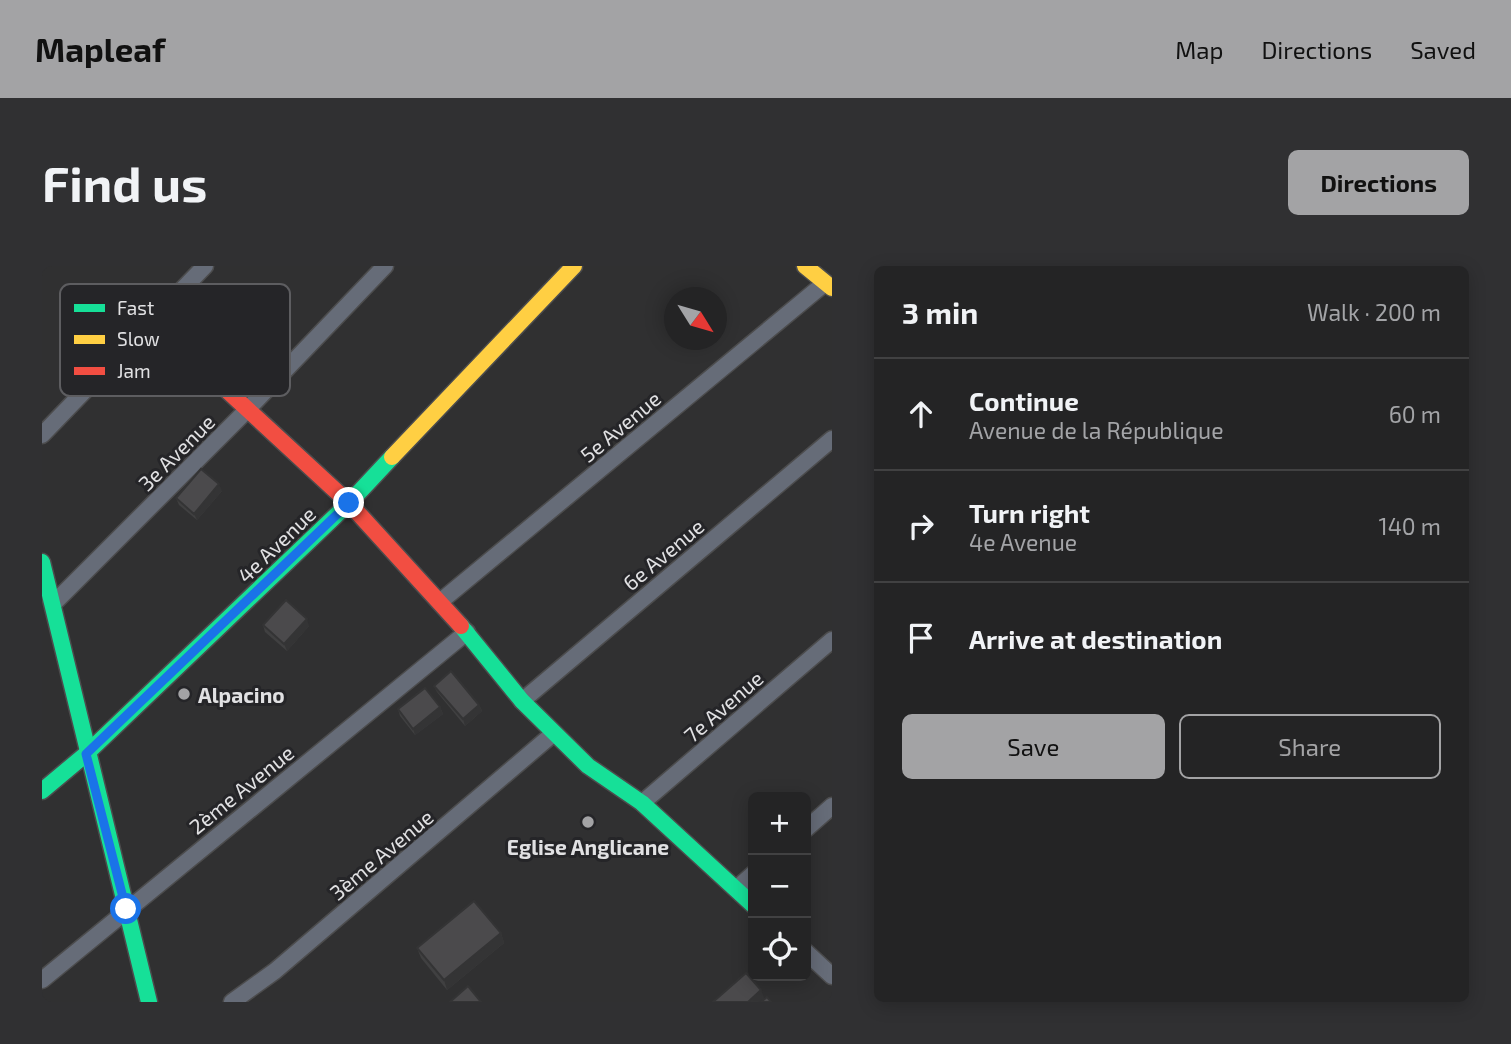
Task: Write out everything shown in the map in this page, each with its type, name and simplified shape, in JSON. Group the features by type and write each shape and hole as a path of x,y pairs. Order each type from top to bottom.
{"street":[{"path":"188,284 205,266"},
{"name":"3e Avenue","path":"290,365 385,266"},
{"name":"4e Avenue","path":"42,791 86,754 349,503 574,266"},
{"name":"5e Avenue","path":"441,601 819,275"},
{"path":"42,435 80,396"},
{"path":"232,396 349,503 441,601 522,701 554,733 588,766 642,803 748,900"},
{"name":"3e Avenue","path":"53,604 260,396"},
{"name":"6e Avenue","path":"522,701 832,439"},
{"path":"42,562 86,754 149,1002"},
{"name":"2ème Avenue","path":"42,980 467,632"},
{"name":"7e Avenue","path":"642,803 832,640"},
{"name":"3ème Avenue","path":"232,1002 285,962 554,733"},
{"path":"811,825 832,807"},
{"path":"736,889 748,878"},
{"path":"811,957 832,976"}],"building":[{"path":"201,469 219,484 194,514 176,498"},
{"path":"286,600 307,619 284,644 263,625"},
{"path":"451,671 479,705 463,719 434,686"},
{"path":"425,688 440,707 413,729 398,709"},
{"path":"474,901 501,933 444,980 417,948"},
{"path":"746,973 748,981 753,981 761,990 748,1002 713,1002"},
{"path":"468,986 481,1002 450,1002"}],"traffic: fast":[{"path":"42,791 86,754 349,503 392,457"},
{"path":"42,562 149,1002"},
{"path":"461,626 522,701 588,766 642,803 748,900"}],"traffic: slow":[{"path":"392,457 574,266"},
{"path":"805,266 832,288"}],"traffic: jam":[{"path":"233,396 349,503 461,626"}],"place":[{"name":"Alpacino","path":"184,694"},
{"name":"Eglise Anglicane","path":"588,822"}],"route":[{"path":"126,909 86,754 349,503"}]}
